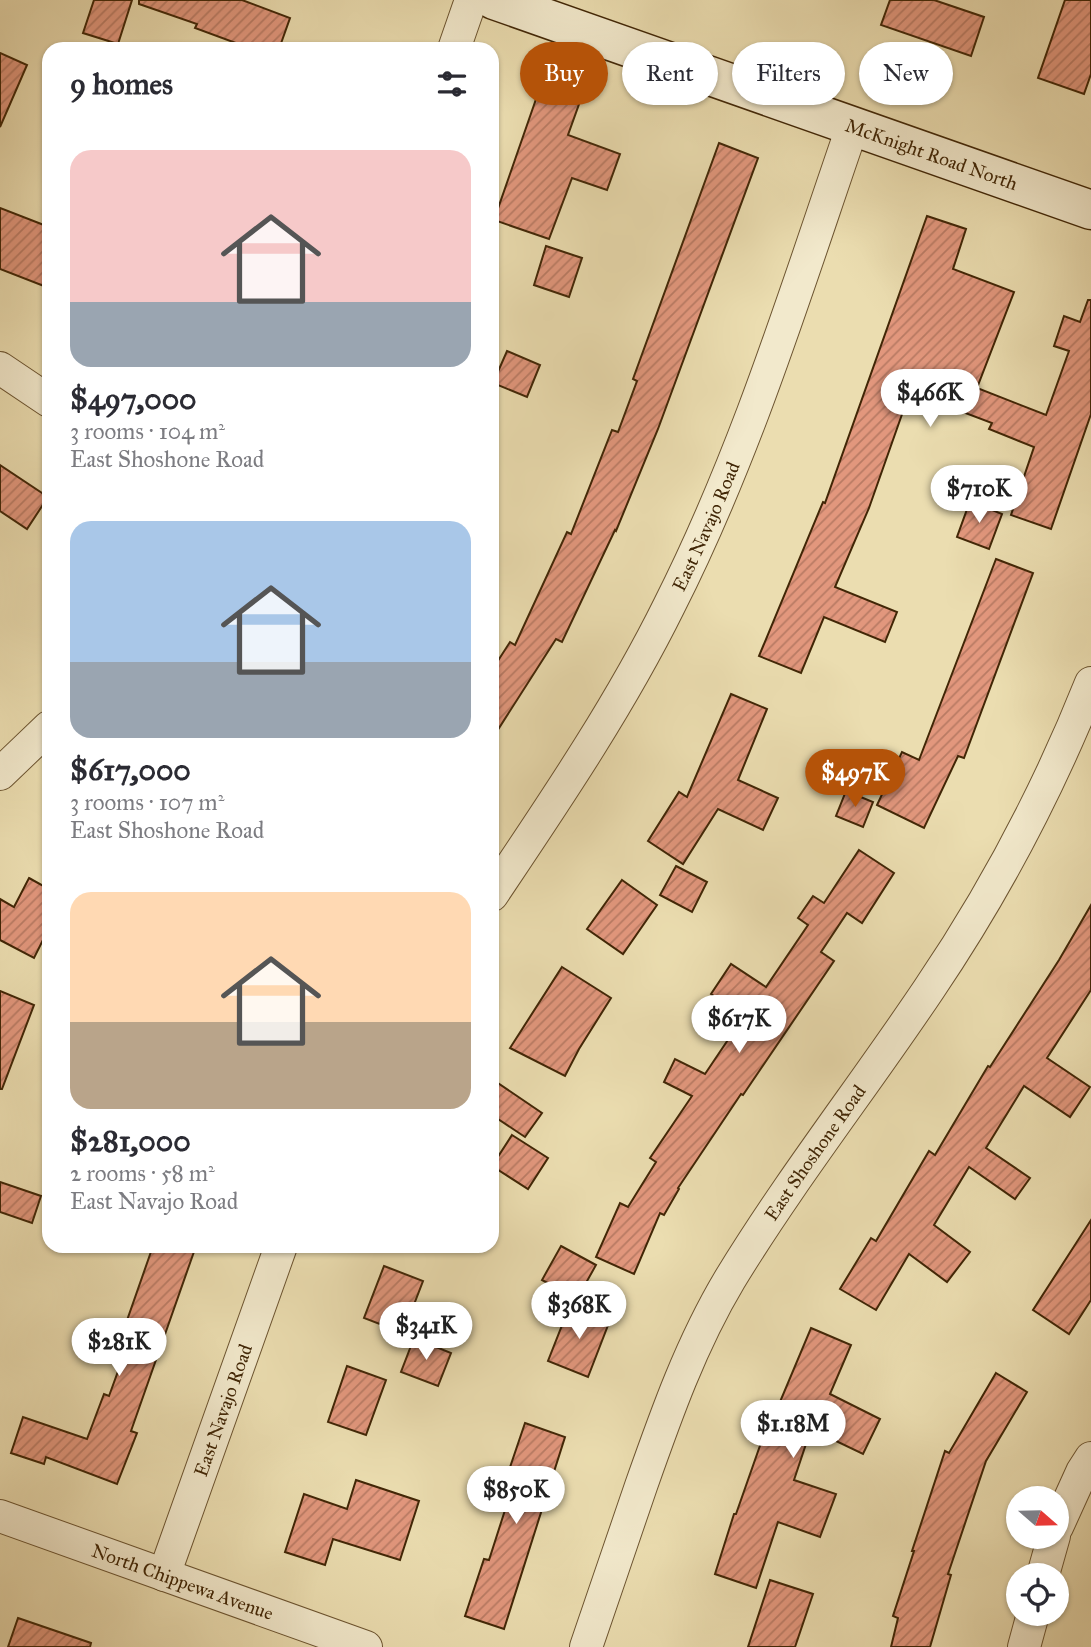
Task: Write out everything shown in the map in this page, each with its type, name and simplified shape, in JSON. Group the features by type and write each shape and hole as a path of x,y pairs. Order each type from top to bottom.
{"street":[{"path":"456,42 471,0"},
{"name":"McKnight Road North","path":"494,0 1091,210"},
{"name":"East Navajo Road","path":"499,884 611,713 712,516 753,414 853,125"},
{"path":"0,368 42,396"},
{"name":"East Shoshone Road","path":"586,1647 664,1421 694,1350 729,1281 771,1216 930,988 982,906 1025,829 1068,740 1091,683"},
{"path":"0,774 42,734"},
{"name":"East Navajo Road","path":"164,1574 279,1253"},
{"path":"1069,1501 1091,1458"},
{"name":"North Chippewa Avenue","path":"0,1516 366,1647"},
{"path":"1024,1647 1030,1626"}],"building":[{"path":"94,0 132,0 119,42 83,33"},
{"path":"139,0 242,0 290,18 281,42 233,42 195,28 197,24 139,4"},
{"path":"890,0 934,0 984,17 971,56 953,50 953,42 930,42 881,25"},
{"path":"1065,0 1091,0 1091,74 1084,94 1038,78"},
{"path":"0,53 27,65 0,127"},
{"path":"534,105 579,105 568,135 620,154 607,190 572,178 549,239 499,222 499,206"},
{"path":"719,143 758,158 658,429 616,531 562,642 556,639 499,728 499,659 510,642 515,645 567,532 571,534 612,430 618,432 637,381 633,379"},
{"path":"0,208 42,224 42,285 0,269"},
{"path":"927,216 966,229 953,269 1014,292 977,388 1046,415 1069,351 1054,346 1064,316 1080,322 1088,300 1091,300 1091,414 1051,529 1011,515 1034,447 989,429 992,423 918,395 914,406 906,403 869,508 835,587 897,612 885,642 824,617 801,673 759,656 823,502 825,503"},
{"path":"546,246 582,258 569,297 534,285"},
{"path":"507,351 540,365 527,397 499,385 499,369"},
{"path":"0,465 42,493 42,506 27,529 0,511"},
{"path":"970,501 1002,514 989,549 957,537"},
{"path":"996,559 1033,573 964,758 958,756 924,828 877,805 902,752 919,760"},
{"path":"731,694 767,709 738,780 778,798 763,830 718,809 683,864 648,841 679,792 687,797"},
{"path":"846,791 873,802 863,827 836,816"},
{"path":"859,850 894,873 862,923 847,913 821,952 834,961 678,1188 664,1215 660,1213 634,1274 596,1257 620,1203 628,1207 656,1162 650,1158 692,1096 664,1082 675,1059 705,1074 744,1016 711,994 731,964 766,987 808,925 798,918 813,896 824,903"},
{"path":"676,866 707,882 692,912 660,895"},
{"path":"29,878 42,885 42,942 34,958 0,940 0,899 14,907"},
{"path":"622,880 657,905 623,954 587,929"},
{"path":"1091,905 1091,990 1047,1058 1090,1087 1070,1117 1024,1086 986,1148 1030,1178 1015,1199 969,1167 934,1225 970,1252 947,1282 909,1254 876,1310 840,1289 871,1238 876,1241 929,1151 935,1155 988,1066 990,1067 1059,960"},
{"path":"562,967 611,998 565,1076 510,1048"},
{"path":"0,991 34,1005 2,1089 0,1089"},
{"path":"499,1084 542,1113 525,1137 499,1120"},
{"path":"512,1135 548,1158 528,1189 499,1170 499,1155"},
{"path":"0,1182 41,1196 32,1223 0,1212"},
{"path":"1091,1220 1091,1300 1069,1334 1033,1310"},
{"path":"561,1246 596,1265 577,1299 542,1280"},
{"path":"151,1253 194,1253 131,1431 137,1433 117,1484 46,1457 44,1464 11,1453 23,1417 87,1439 104,1394 109,1396 125,1352 117,1349"},
{"path":"384,1266 423,1281 403,1333 364,1318"},
{"path":"570,1305 610,1320 588,1377 548,1361"},
{"path":"811,1328 851,1345 830,1394 880,1419 863,1454 811,1429 794,1480 836,1494 820,1537 778,1522 756,1588 715,1574 769,1420 772,1421"},
{"path":"414,1338 451,1353 438,1386 401,1372"},
{"path":"347,1366 386,1380 366,1435 328,1422"},
{"path":"996,1373 1027,1392 986,1461 948,1574 951,1575 930,1647 891,1647 898,1618 893,1616 945,1451 949,1453"},
{"path":"525,1423 565,1437 504,1629 465,1616 484,1559 489,1560 515,1479 507,1476"},
{"path":"356,1480 419,1501 400,1560 333,1539 325,1565 285,1552 304,1494 347,1509"},
{"path":"770,1580 813,1594 795,1647 748,1647"},
{"path":"18,1618 91,1643 90,1647 8,1647"}]}
